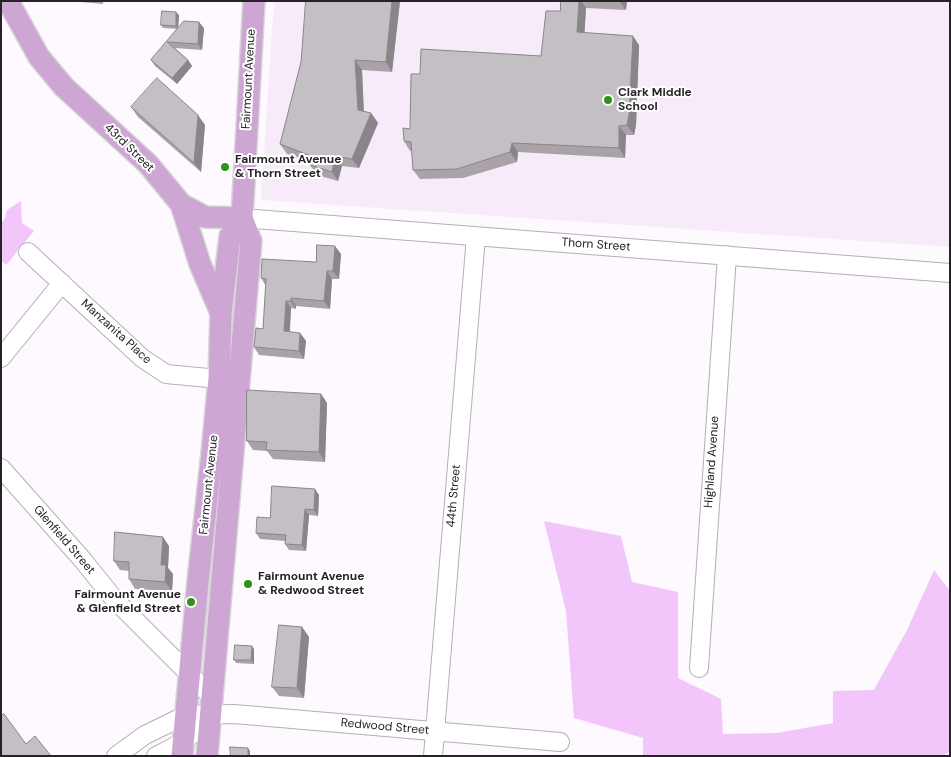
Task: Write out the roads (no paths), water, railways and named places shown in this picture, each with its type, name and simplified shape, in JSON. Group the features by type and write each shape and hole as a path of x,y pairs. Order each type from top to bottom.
{"main road":[{"name":"43rd Street","path":"8,1 39,58 58,80 148,164 181,204 200,264 221,313"},
{"name":"Fairmount Avenue","path":"207,756 251,241 242,218 254,1"},
{"path":"181,204 205,217 242,218"},
{"name":"Fairmount Avenue","path":"183,750 219,379 221,313 230,236 242,218"}],"street":[{"name":"Thorn Street","path":"242,218 950,273"},
{"name":"44th Street","path":"433,756 476,236"},
{"name":"Manzanita Place","path":"28,252 142,358 166,374 219,379"},
{"name":"Highland Avenue","path":"699,668 727,255"},
{"path":"1,358 62,283"},
{"name":"Glenfield Street","path":"1,468 81,558 115,600 191,674 211,706"},
{"name":"Redwood Street","path":"186,715 211,706 234,714 560,742"},
{"path":"156,756 183,750 198,732 211,706"},
{"path":"116,756 145,735 186,715"}],"place":[{"name":"Clark Middle School","path":"608,100"},
{"name":"Fairmount Avenue & Thorn Street","path":"225,167"},
{"name":"Fairmount Avenue & Redwood Street","path":"248,584"},
{"name":"Fairmount Avenue & Glenfield Street","path":"191,602"}]}
